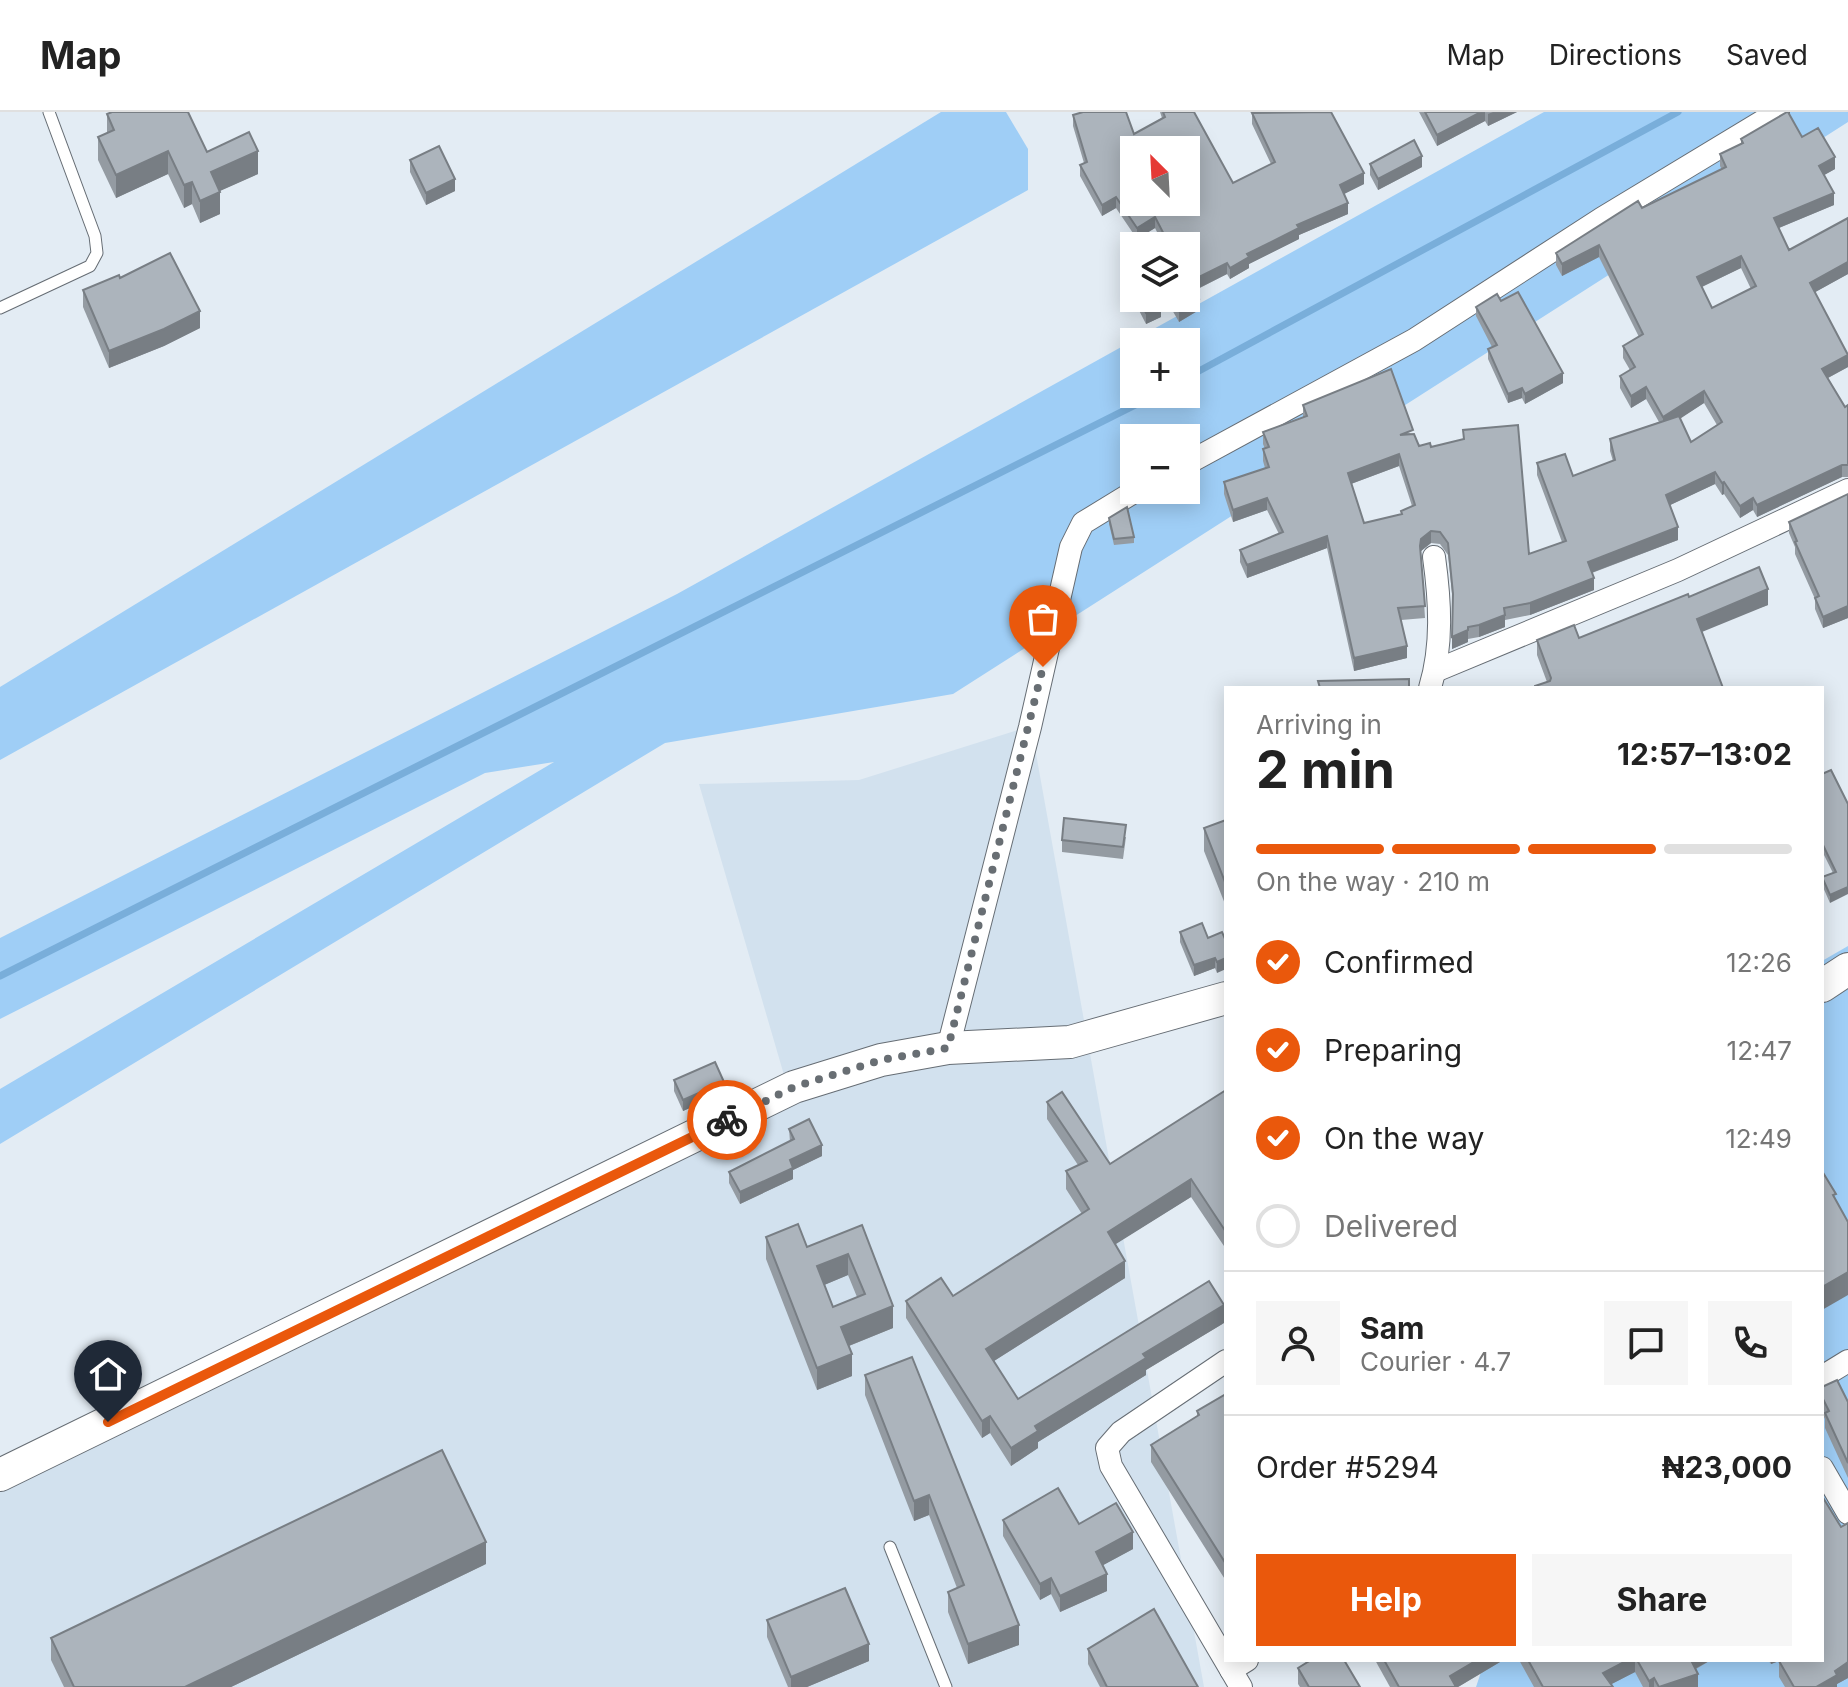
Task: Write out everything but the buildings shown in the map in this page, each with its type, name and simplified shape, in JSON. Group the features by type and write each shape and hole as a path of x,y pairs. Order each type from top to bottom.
{"street":[{"path":"1200,456 1414,340 1601,219 1778,112"},
{"path":"1434,557 1439,596 1433,679 1848,490"},
{"path":"948,1048 1030,727 1071,547 1083,523 1120,500"},
{"path":"1824,985 1848,969"},
{"path":"0,1475 794,1087 881,1060 948,1048 1070,1042 1224,999"},
{"path":"1824,1376 1848,1361"},
{"path":"1224,1362 1121,1432 1107,1448 1111,1466 1224,1646"},
{"path":"1824,1471 1848,1513"}],"lane":[{"path":"0,308 90,266 97,253 95,236 49,112"},
{"path":"890,1547 946,1687"}],"shaded area":[{"path":"941,112 1006,112 1028,149 1028,190 0,760 0,687"},
{"path":"1544,112 1848,112 1848,122 953,694 665,743 0,1144 0,1089 554,762 485,773 0,1019 0,938 677,594 1120,348 1120,408 1200,408 1200,328 1155,328 1184,312 1200,312 1200,303"},
{"path":"1031,726 1204,1687 0,1687 0,1488 791,1099 699,784 859,780"},
{"path":"1848,946 1848,1687 1476,1687 1484,1662 1824,1662 1824,960"}],"waterway":[{"path":"1200,370 1678,112"},
{"path":"0,976 1129,408"}],"way so far":[{"path":"727,1120 794,1087 881,1060 948,1048 1043,667"}],"route":[{"path":"108,1422 727,1120"}]}
